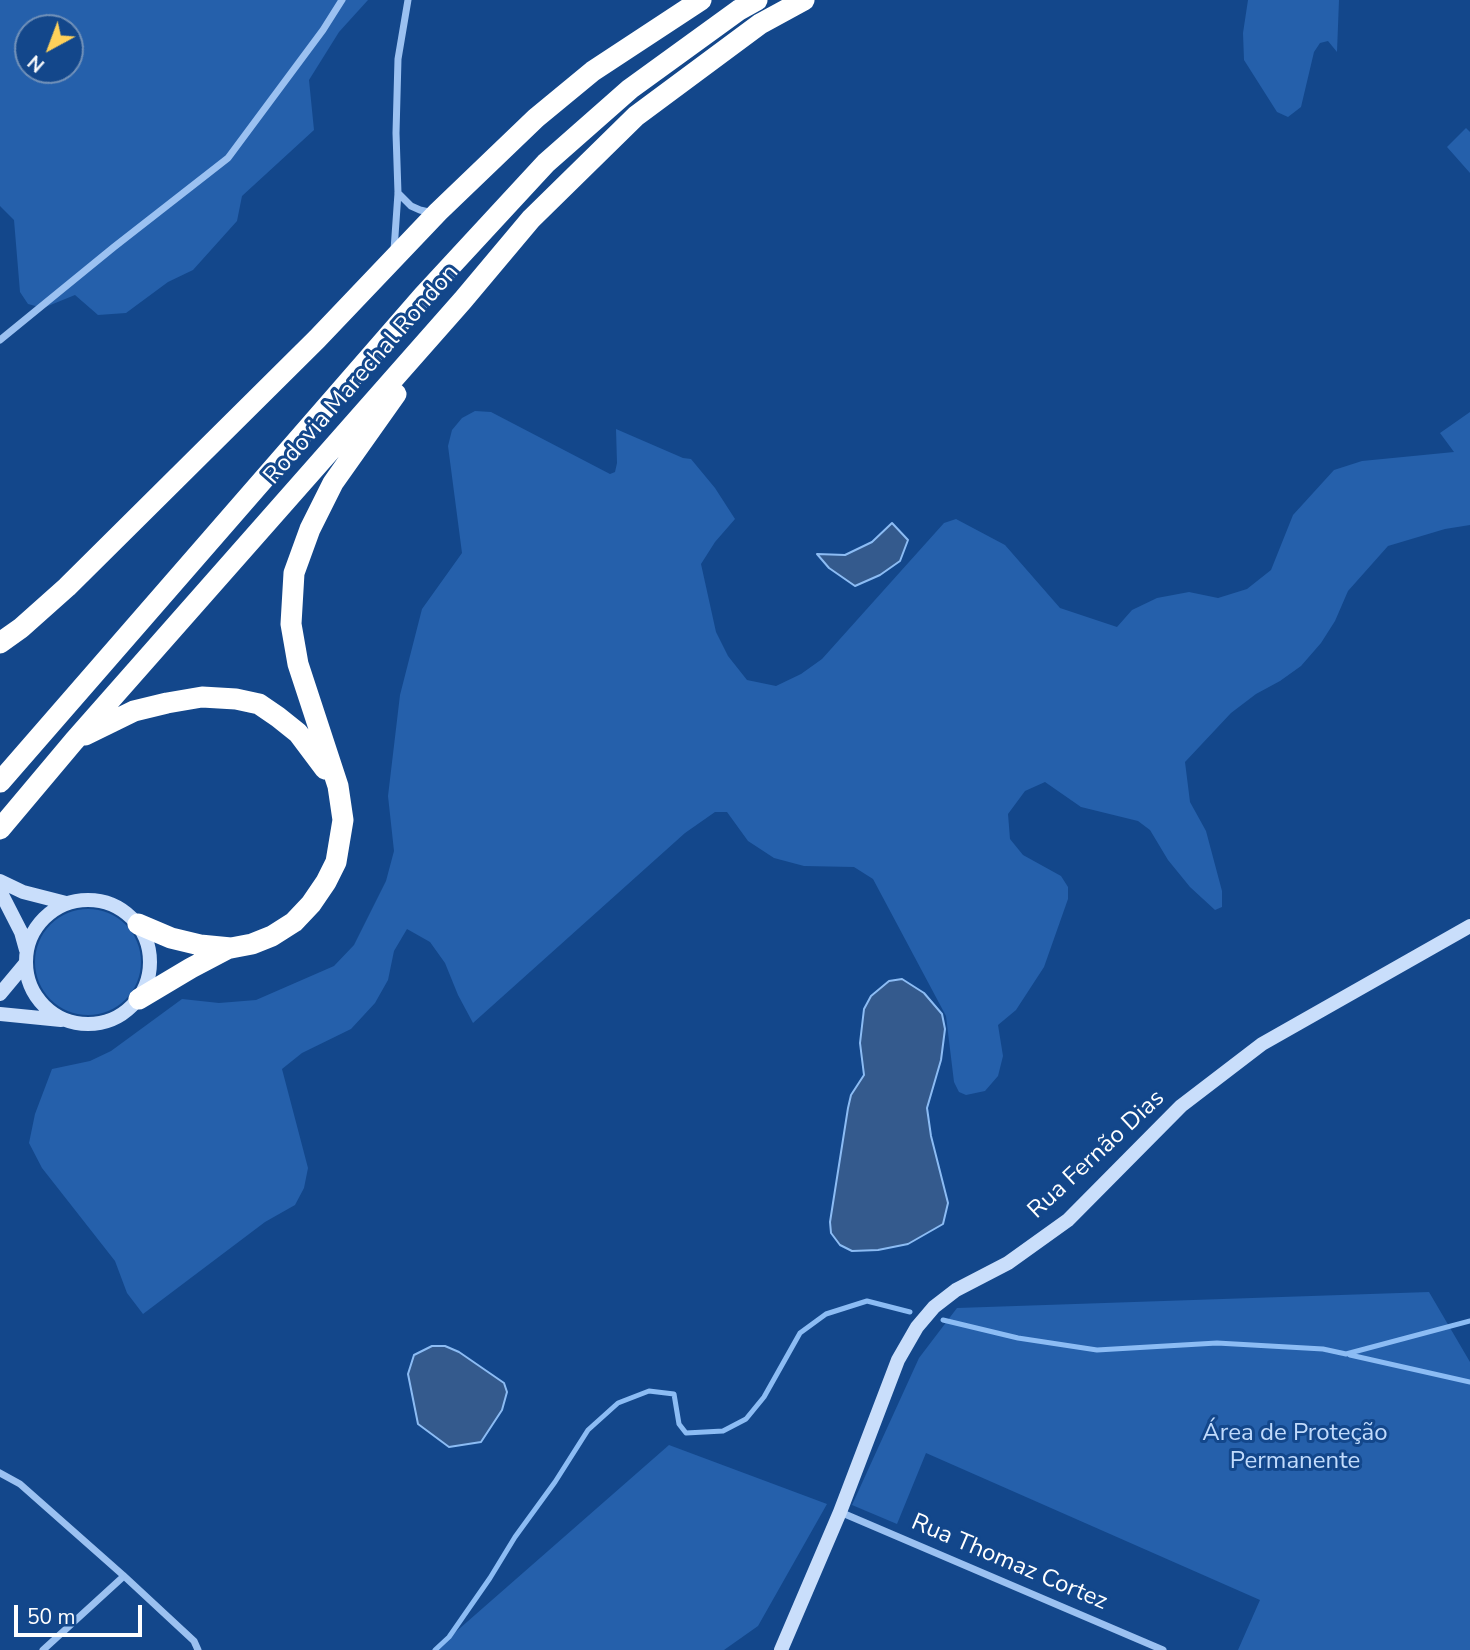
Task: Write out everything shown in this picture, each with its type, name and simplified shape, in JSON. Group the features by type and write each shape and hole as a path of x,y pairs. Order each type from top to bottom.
{"highway":[{"path":"0,643 67,587 317,339 438,212 561,96 632,44 701,0"},
{"name":"Rodovia Marechal Rondon","path":"0,782 413,307 546,163 630,89 739,10 757,0"},
{"name":"Rodovia Marechal Rondon","path":"0,829 531,219 636,116 760,24 804,0"},
{"path":"139,999 231,948 272,936 294,922 311,904 336,862 343,820 338,786 298,664 291,624 295,573 310,529 333,483 463,300"},
{"path":"74,741 134,711 167,702 202,697 236,699 259,704 298,733 338,786"},
{"path":"138,924 171,938 200,945 231,948"}],"street":[{"path":"0,340 228,158 323,30 342,0"},
{"path":"394,259 398,193 398,59 408,0"},
{"path":"398,193 419,211 438,212"},
{"path":"0,881 23,892 66,903"},
{"path":"0,891 21,932 29,981 37,998 49,1011 65,1020"},
{"path":"0,994 26,957 31,935 40,922 51,911 66,903 81,899 105,902 127,912 138,924 148,942 151,962 148,982 139,999 124,1014 106,1022 85,1024 0,1014"},
{"name":"Rua Fernão Dias","path":"781,1650 840,1512 898,1360 917,1327 934,1307 956,1290 1007,1264 1068,1220 1181,1106 1262,1044 1470,926"},
{"path":"0,1472 20,1484 124,1576 194,1641 198,1650"},
{"name":"Rua Thomaz Cortez","path":"840,1512 1163,1650"},
{"path":"43,1650 124,1576"}],"green space":[{"path":"0,0 368,0 339,32 309,80 314,130 242,196 237,221 193,270 168,282 126,313 98,315 75,295 43,308 28,304 20,292 14,220 0,206"},
{"path":"1248,0 1339,0 1337,52 1328,41 1320,43 1314,52 1301,107 1288,117 1277,112 1244,60 1243,33"},
{"path":"1466,128 1470,132 1470,173 1447,147"},
{"path":"475,411 491,412 610,474 615,472 617,463 616,429 691,459 715,488 735,519 701,564 716,632 728,656 747,680 776,686 801,674 822,659 944,523 956,519 1005,545 1060,608 1117,627 1132,610 1157,598 1189,592 1218,598 1247,589 1271,570 1293,515 1334,470 1362,461 1454,452 1440,433 1470,412 1470,525 1445,529 1388,546 1348,591 1335,621 1301,666 1231,713 1185,762 1190,802 1206,831 1222,891 1222,907 1215,910 1190,887 1168,860 1150,830 1138,821 1081,807 1045,782 1025,791 1008,814 1010,839 1023,855 1061,876 1068,887 1068,899 1044,967 1016,1010 998,1025 1003,1056 998,1076 985,1091 966,1095 959,1092 954,1082 946,1016 873,879 854,867 804,866 774,858 748,841 727,812 715,812 685,833 473,1023 445,963 430,942 407,929 394,951 388,980 375,1003 351,1029 302,1053 282,1069 308,1168 304,1188 295,1205 265,1222 143,1314 127,1293 115,1261 42,1168 29,1143 35,1114 52,1069 90,1061 111,1051 182,999 219,1003 256,1000 334,966 354,945 386,881 394,851 388,796 400,695 422,609 462,553 448,446 452,430 462,418"},
{"path":"88,909 108,913 126,924 137,942 141,962 137,982 126,1000 108,1011 88,1015 68,1011 50,1000 39,982 35,962 39,942 50,924 68,913"},
{"name":"Área de Proteção Permanente","path":"1429,1292 1470,1362 1470,1650 1238,1650 1260,1600 926,1453 897,1524 852,1505 919,1358 957,1308"},
{"path":"669,1445 827,1504 758,1626 724,1650 435,1650"}],"shaded area":[{"path":"892,523 908,540 900,561 880,575 855,586 829,568 817,554 845,555 872,542"},
{"path":"902,979 924,993 942,1014 945,1029 941,1060 927,1108 931,1136 948,1203 943,1224 908,1244 878,1250 852,1251 840,1245 831,1233 830,1222 851,1095 864,1075 860,1043 864,1009 871,996 889,981"},
{"path":"432,1346 445,1346 459,1352 504,1383 507,1392 502,1410 481,1442 449,1447 418,1424 408,1374 414,1355"}],"waterway":[{"path":"435,1650 449,1637 588,1430 618,1403 649,1391 674,1394 679,1424 686,1433 723,1431 746,1419 764,1397 800,1333 826,1314 867,1301 910,1312"},
{"path":"943,1320 1018,1338 1097,1350 1217,1343 1323,1349 1346,1354 1470,1321"},
{"path":"1350,1355 1470,1382"}]}
